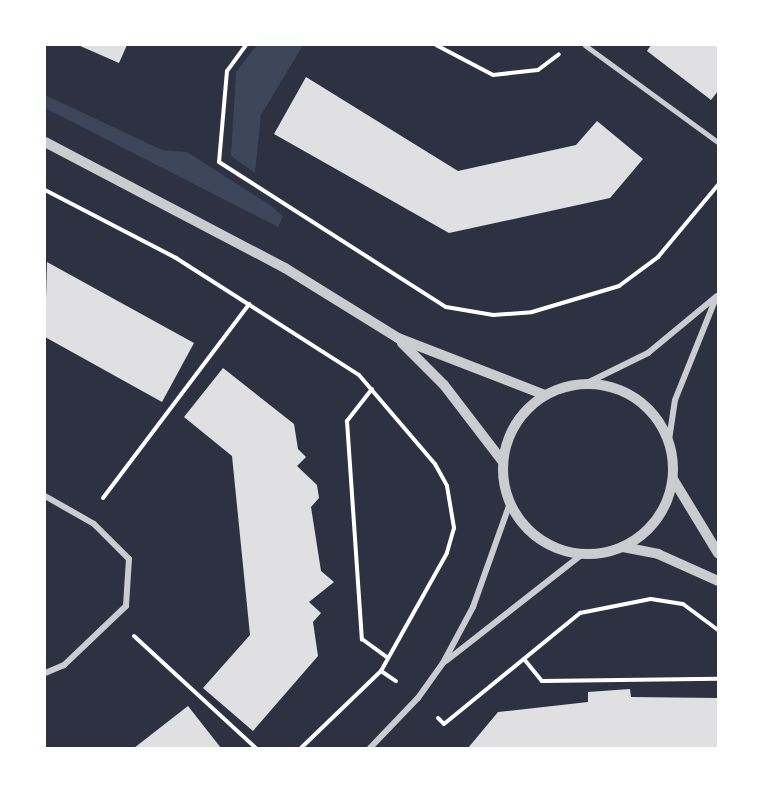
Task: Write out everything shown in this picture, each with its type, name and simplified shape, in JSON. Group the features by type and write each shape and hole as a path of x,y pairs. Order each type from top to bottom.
{"street":[{"path":"45,142 285,268 398,338 545,394"},
{"path":"370,748 418,698 444,663 473,607 510,503 503,462 509,435 524,412 545,394 587,383 648,352 717,295"},
{"path":"624,547 647,531 665,507 673,479 669,440 675,400 717,295"},
{"path":"398,338 444,385 503,462"},
{"path":"587,383 637,399 669,440"},
{"path":"673,479 718,553"},
{"path":"45,496 87,520 129,559 126,606 64,665 45,673"},
{"path":"510,503 541,540 581,555"},
{"path":"444,663 521,597 581,555 624,547 658,554 718,581"}],"lane":[{"path":"585,45 718,142"}],"path":[{"path":"246,45 227,70 219,162 446,307 493,315 532,312 619,286 658,257 718,185"},
{"path":"436,45 493,75 538,70 566,45"},
{"path":"45,190 176,258 249,304 372,389 435,464 453,508 447,553 381,670 302,748"},
{"path":"87,520 249,304"},
{"path":"372,389 347,421 362,639 388,658"},
{"path":"381,670 418,698 444,724 580,613 615,602 651,598 683,604 718,630"},
{"path":"113,618 237,725 256,748"},
{"path":"524,659 542,681 718,679"}],"shaded area":[{"path":"257,45 303,45 261,115 255,173 231,156 236,72"},
{"path":"45,95 162,150 187,152 270,205 283,216 278,227 45,108"}],"building":[{"path":"78,45 127,45 119,63"},
{"path":"651,45 718,45 718,91 711,100 647,51"},
{"path":"306,77 458,171 576,145 597,121 643,159 610,198 449,233 274,134"},
{"path":"47,262 194,343 162,402 45,337"},
{"path":"223,368 294,424 298,449 306,457 297,466 317,485 319,498 311,507 321,571 334,582 309,602 321,613 313,622 318,656 253,731 203,688 250,635 232,456 184,417"},
{"path":"630,689 631,697 718,698 718,748 468,748 498,712 588,702 588,692"},
{"path":"188,706 221,748 134,748"}]}
